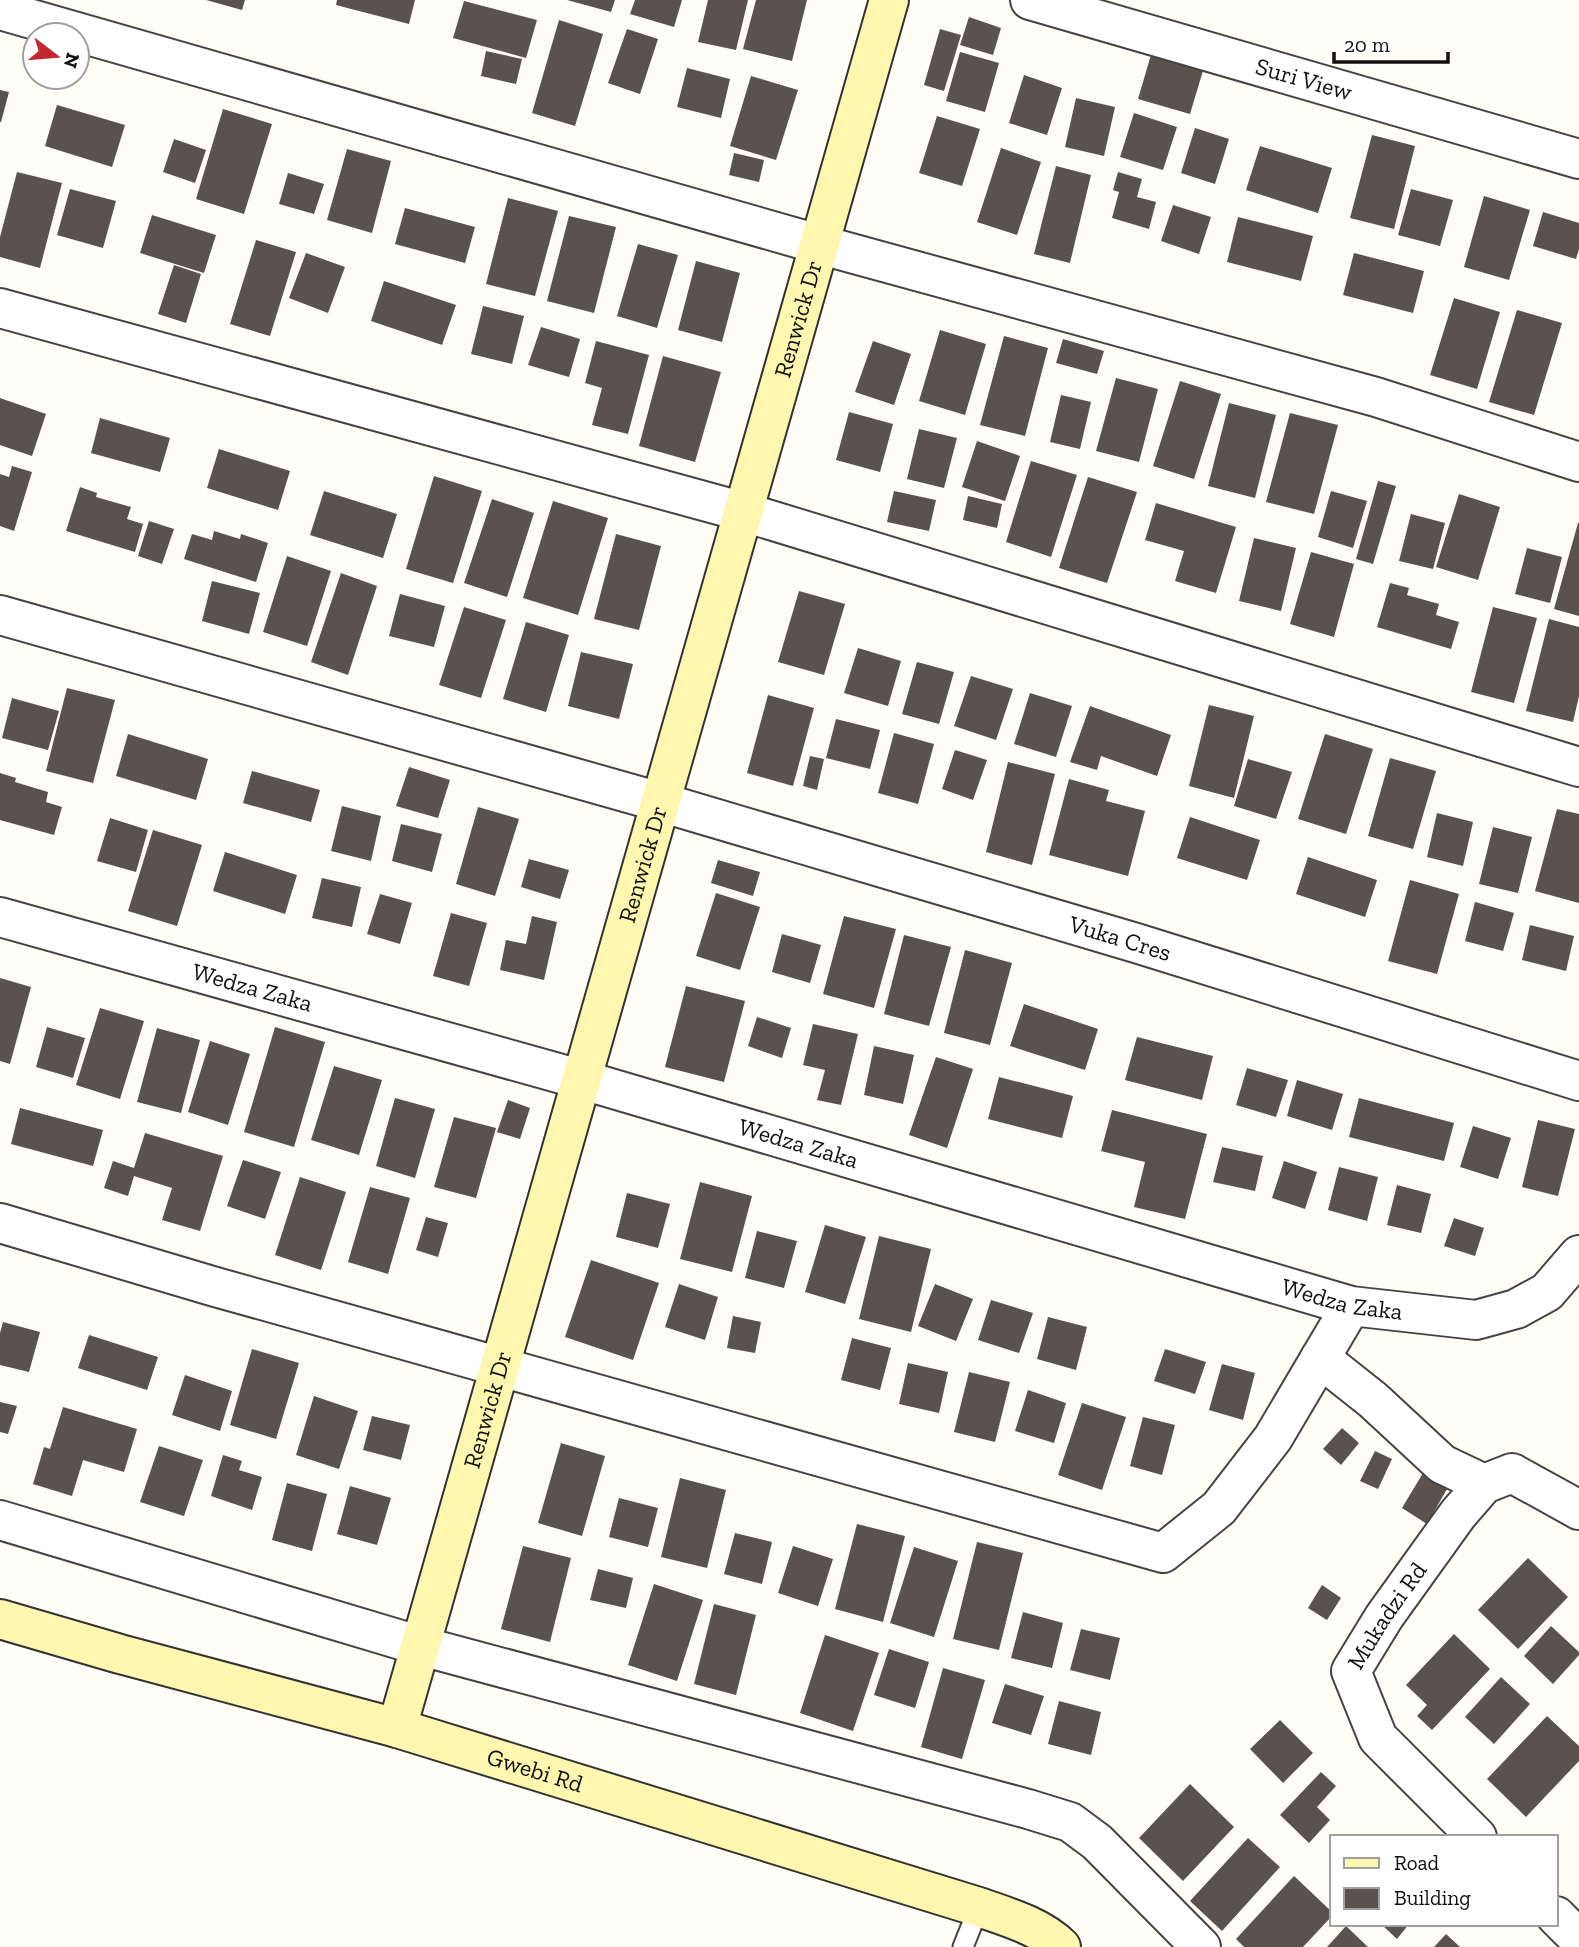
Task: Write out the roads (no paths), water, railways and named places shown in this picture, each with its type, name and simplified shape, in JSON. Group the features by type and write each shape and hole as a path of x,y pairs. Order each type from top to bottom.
{"street":[{"name":"Renwick Dr","path":"397,1728 889,0"},
{"name":"Suri View","path":"1030,0 1579,159"},
{"path":"0,10 818,244 1376,397 1579,462"},
{"path":"0,308 744,512 1579,767"},
{"name":"Vuka Cres","path":"0,615 660,802 1136,943 1579,1081"},
{"name":"Wedza Zaka","path":"0,917 583,1080 1351,1306 1476,1321 1516,1309 1547,1292 1579,1255"},
{"path":"0,1223 212,1286 1163,1553 1219,1508 1273,1438 1351,1306"},
{"path":"1320,1358 1373,1400 1442,1465 1498,1478 1579,1510"},
{"name":"Mukadzi Rd","path":"1475,1835 1378,1738 1351,1671 1384,1617 1458,1514 1498,1478"},
{"path":"0,1520 421,1646 1002,1801 1070,1822 1097,1842 1201,1947"},
{"name":"Gwebi Rd","path":"0,1619 397,1728 979,1907 1017,1920 1054,1940 1061,1947"},
{"path":"1558,1918 1579,1939"}],"lane":[{"path":"963,1947 979,1907"}]}
